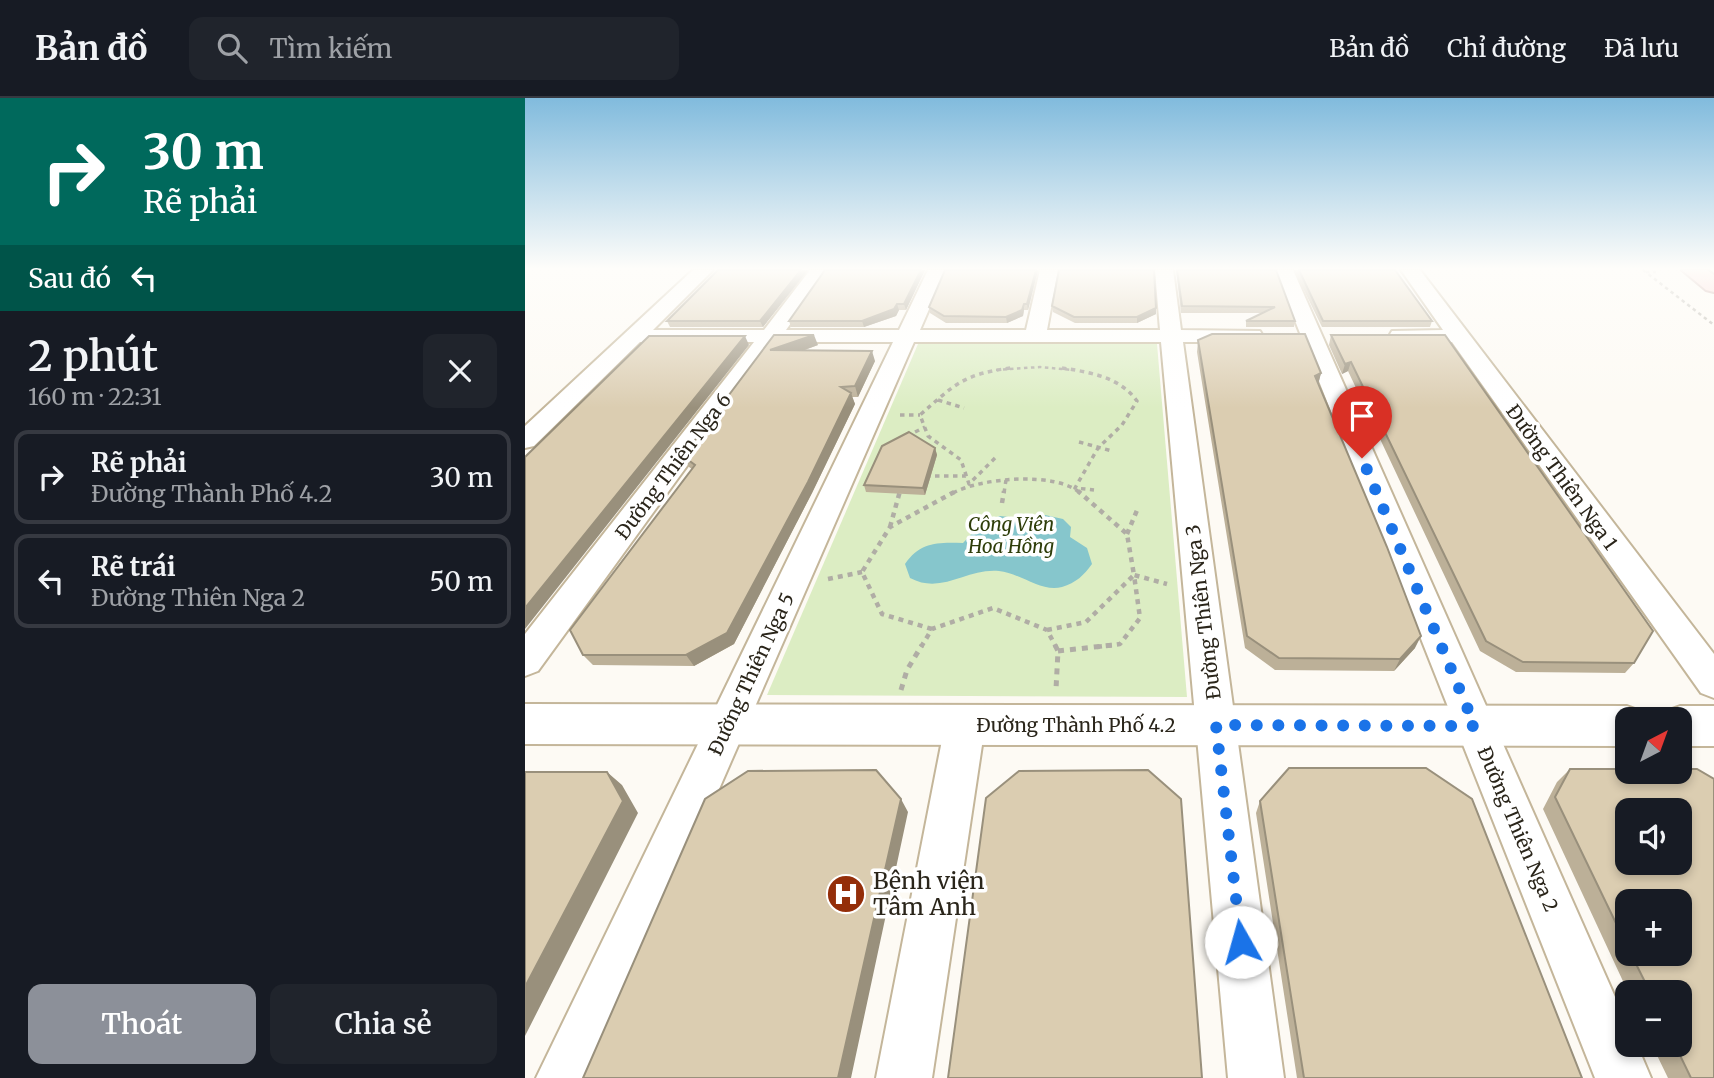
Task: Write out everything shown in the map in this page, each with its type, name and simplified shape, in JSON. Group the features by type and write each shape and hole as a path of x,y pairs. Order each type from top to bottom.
{"street":[{"path":"525,440 656,316"},
{"name":"Đường Thiên Nga 6","path":"525,661 786,316"},
{"name":"Đường Thiên Nga 5","path":"564,1078 916,316"},
{"path":"1035,336 1039,316"},
{"name":"Đường Thiên Nga 3","path":"1169,316 1257,1078"},
{"name":"Đường Thiên Nga 2","path":"1295,316 1300,336 1475,726 1623,1078"},
{"name":"Đường Thiên Nga 1","path":"1443,316 1714,682"},
{"path":"635,336 1300,336"},
{"path":"1378,336 1458,336"},
{"name":"Đường Thành Phố 4.2","path":"525,724 1615,726"},
{"path":"904,1078 965,725"},
{"path":"1692,726 1714,726"}],"path":[{"path":"969,484 961,460 928,436 920,415 956,382 999,370 1035,366 1089,372 1124,386 1137,401 1122,425 1098,448 1075,488"},
{"path":"937,400 964,408"},
{"path":"903,438 925,427"},
{"path":"1079,442 1112,451"},
{"path":"890,527 969,484 995,458"},
{"path":"904,476 890,527 862,572 883,614 932,629 993,608 1047,630 1086,622 1134,575"},
{"path":"917,476 967,476"},
{"path":"969,484 1006,480 1049,481 1094,490"},
{"path":"1002,503 1006,480"},
{"path":"1075,488 1127,534"},
{"path":"1058,651 1120,644 1140,618 1127,534 1138,508"},
{"path":"891,725 907,670 932,629"},
{"path":"1047,630 1058,651 1055,725"}],"green space":[{"name":"Công Viên Hoa Hồng","path":"918,344 1157,344 1187,697 767,695"}],"water":[{"path":"1045,515 1063,519 1071,527 1070,537 1087,548 1092,564 1083,575 1071,583 1062,587 1047,587 999,571 976,573 933,584 910,578 905,564 923,547 938,543 963,543 983,522 1000,516 1028,519"}],"building":[{"path":"672,316 764,316 760,321 667,321"},
{"path":"793,316 876,316 862,321 789,321"},
{"path":"944,316 1009,316 1006,317"},
{"path":"1071,316 1140,316 1137,317"},
{"path":"1257,316 1293,316 1295,321 1246,321"},
{"path":"1321,316 1428,316 1432,321 1323,321"},
{"path":"1212,334 1305,334 1321,373 1315,376 1387,547 1421,636 1400,659 1279,658 1247,636 1198,340"},
{"path":"774,335 814,335 770,350 872,351 855,386 841,387 851,393 808,482 727,633 686,655 583,655 570,630 695,465 683,456"},
{"path":"1331,335 1445,335 1653,631 1634,663 1523,662 1486,641 1351,362 1345,364"},
{"path":"649,336 745,336 525,608 525,457"},
{"path":"909,432 935,448 923,488 864,485 882,446"},
{"path":"1289,768 1426,768 1472,799 1582,1078 1304,1078 1260,801"},
{"path":"1570,769 1615,769 1615,784 1692,784 1692,769 1714,779 1714,1078 1691,1078 1681,1057 1692,1057 1692,980 1644,980 1637,966 1692,966 1692,889 1615,889 1615,921 1555,797"},
{"path":"876,770 901,799 838,1078 583,1078 705,799 748,771"},
{"path":"1148,770 1181,799 1202,1078 948,1078 986,798 1019,771"},
{"path":"525,772 607,772 623,801 525,987"}],"place":[{"name":"Bệnh viện Tâm Anh","path":"846,894"}],"route":[{"path":"1241,942 1216,725 1475,726 1362,458"}]}
